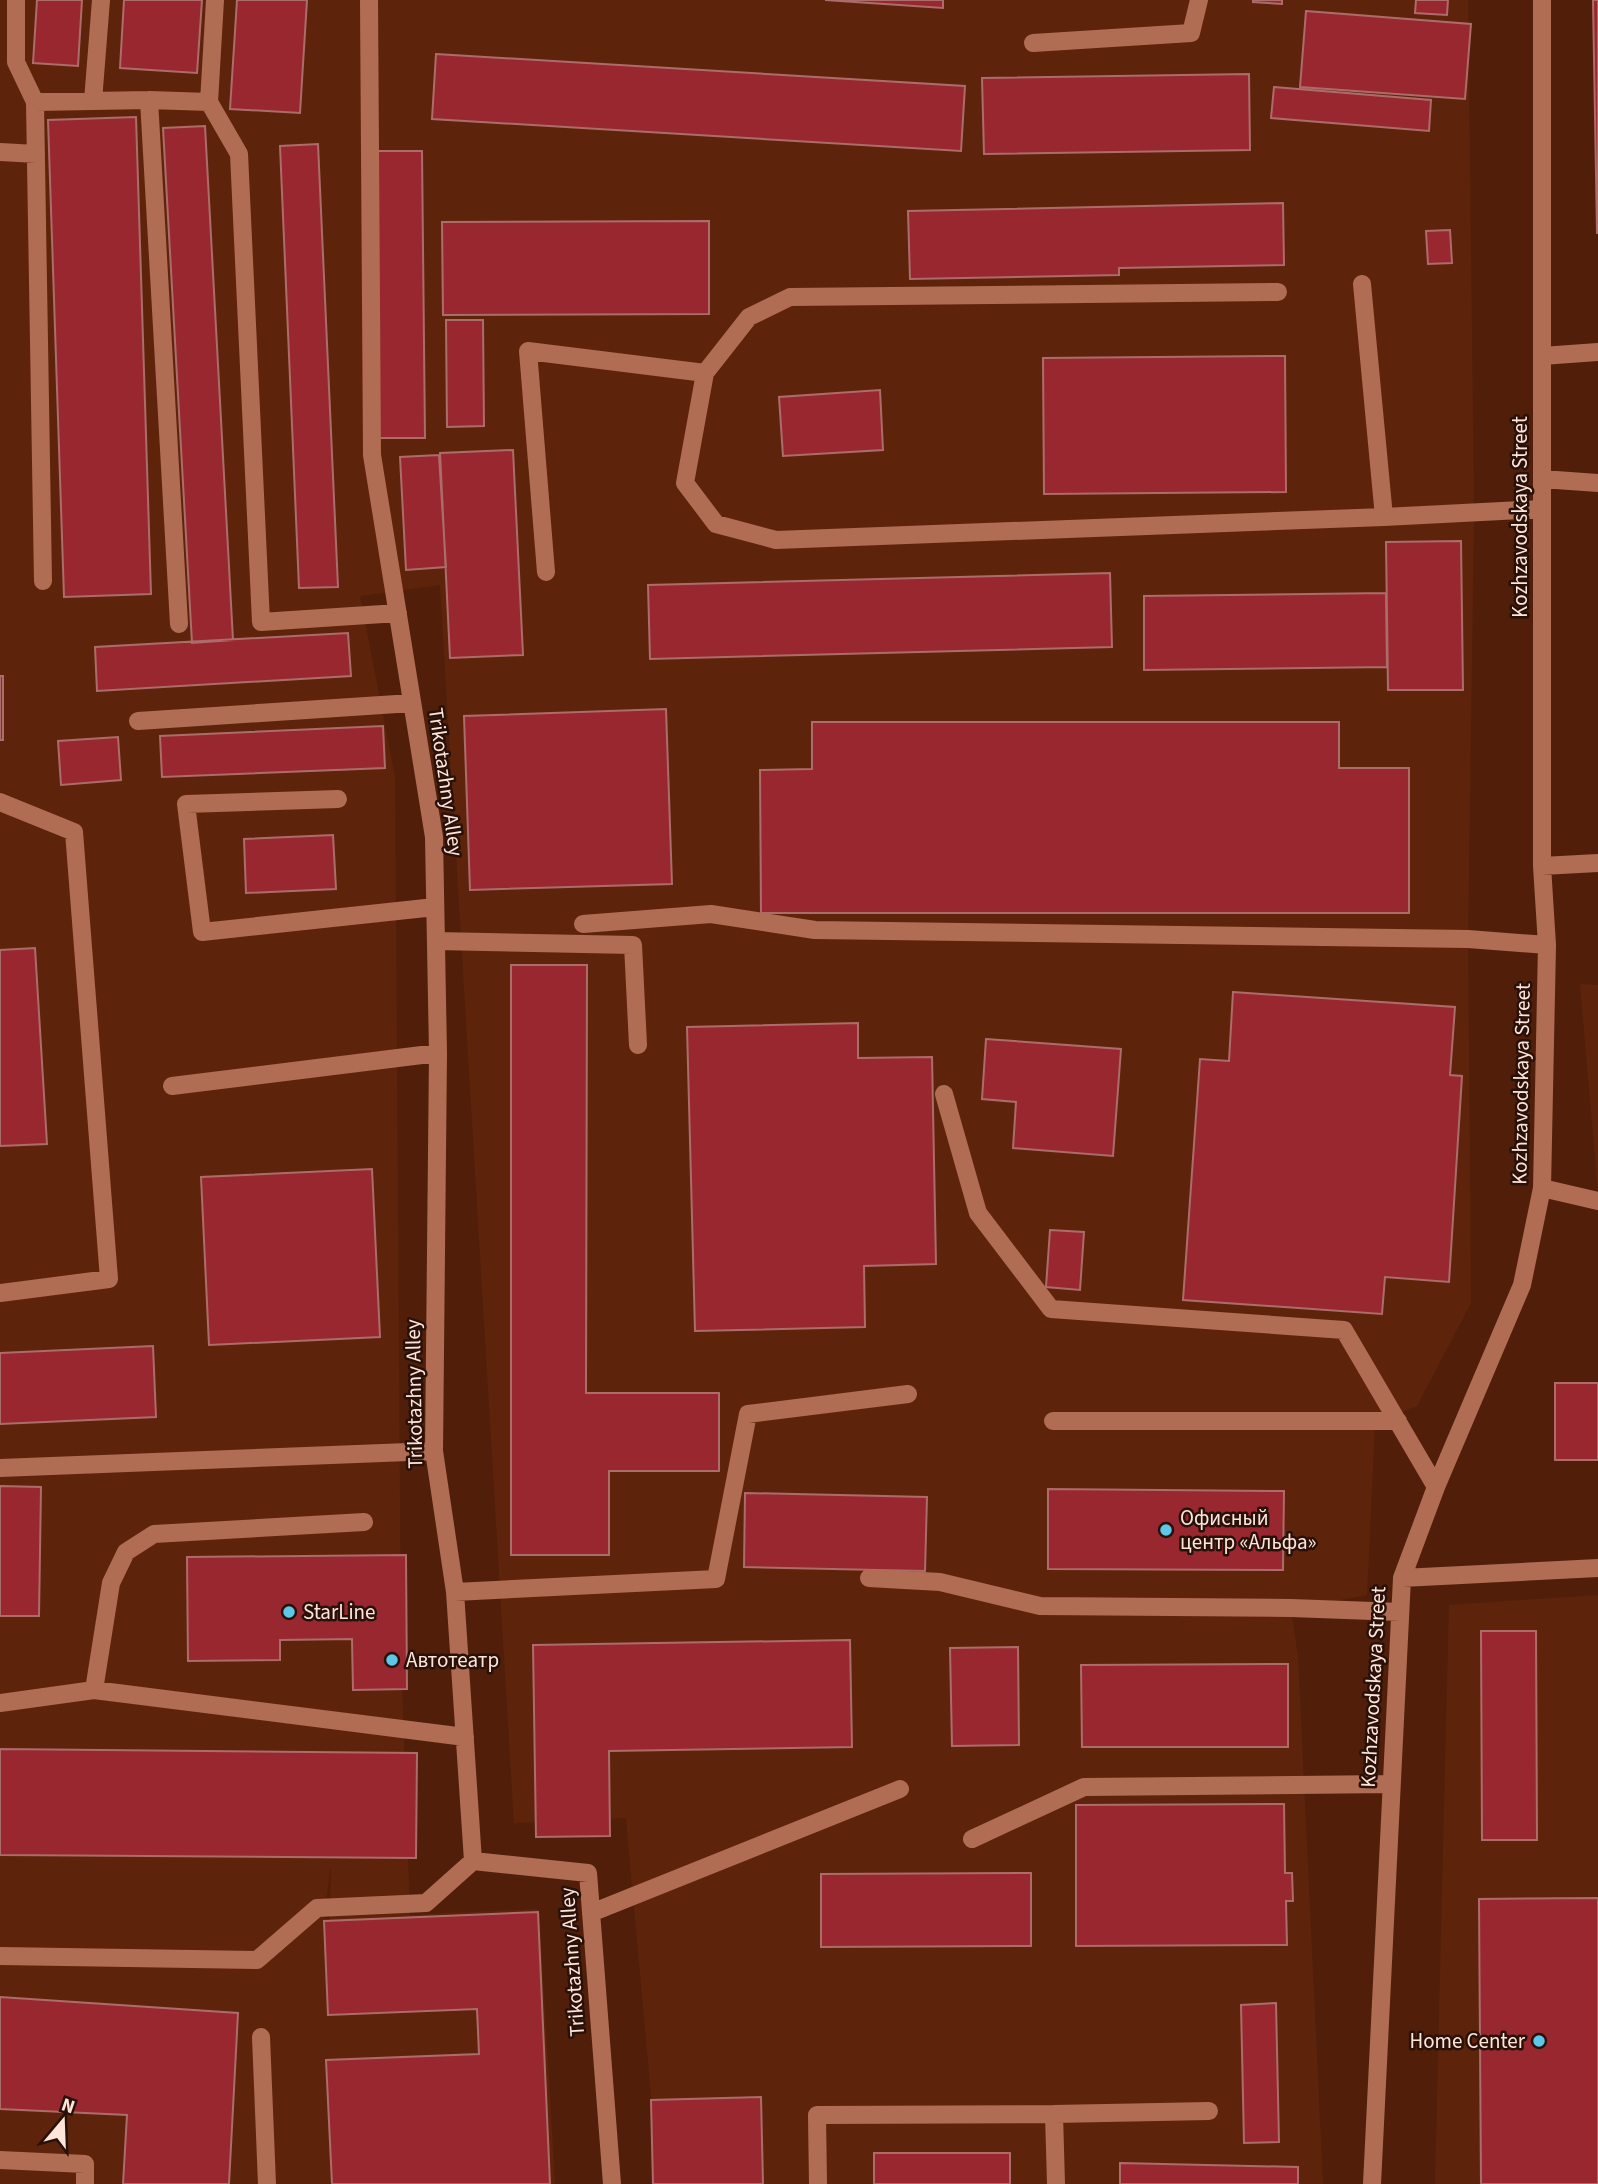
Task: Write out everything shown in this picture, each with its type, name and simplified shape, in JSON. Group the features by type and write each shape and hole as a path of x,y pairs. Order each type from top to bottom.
{"street":[{"path":"16,0 16,62 35,102 43,581"},
{"path":"93,101 101,0"},
{"path":"215,0 209,102 239,154 261,622 398,613"},
{"name":"Trikotazhny Alley","path":"369,0 372,456 434,837 438,1053 434,1451 455,1591 473,1861 588,1873 612,2184"},
{"path":"1033,43 1191,33 1199,0"},
{"name":"Kozhzavodskaya Street","path":"1372,2184 1402,1578 1436,1487 1522,1284 1542,1188 1547,945 1542,866 1542,0"},
{"path":"149,100 179,624"},
{"path":"35,102 209,102"},
{"path":"0,152 36,154"},
{"path":"1362,284 1384,517"},
{"path":"1278,292 790,297 748,317 705,373 685,482 716,524 776,540 1542,509"},
{"path":"546,572 528,351 705,373"},
{"path":"1542,356 1598,352"},
{"path":"1542,479 1598,483"},
{"path":"138,721 412,703"},
{"path":"338,799 186,804 202,932 435,907"},
{"path":"0,802 75,832 109,1279 0,1293"},
{"path":"1542,866 1598,863"},
{"path":"583,924 710,914 815,930 1468,939 1547,945"},
{"path":"436,942 633,945 638,1045"},
{"path":"172,1086 438,1053"},
{"path":"944,1094 978,1213 1051,1309 1344,1330 1436,1487"},
{"path":"1542,1188 1598,1201"},
{"path":"455,1591 716,1579 748,1415 908,1394"},
{"path":"1053,1421 1398,1421"},
{"path":"0,1468 434,1451"},
{"path":"94,1690 111,1583 127,1552 154,1534 364,1522"},
{"path":"1402,1578 1598,1568"},
{"path":"869,1578 940,1582 1040,1605 1400,1612"},
{"path":"0,1703 94,1690 465,1737"},
{"path":"972,1839 1084,1787 1391,1784"},
{"path":"591,1913 900,1789"},
{"path":"0,1956 257,1960 317,1908 426,1903 473,1861"},
{"path":"261,2037 267,2184"},
{"path":"818,2184 817,2115 1209,2111"},
{"path":"1054,2114 1056,2184"},
{"path":"0,2160 85,2164 85,2184"}],"shaded area":[{"path":"0,0 1468,0 1474,513 1468,939 1471,1303 1417,1406 1375,1422 1367,1595 1291,1609 1298,1657 1323,2184 659,2184 626,1818 514,1823 440,585 360,596 395,777 401,1658 410,1915 539,1909 555,2184 0,2184","holes":["331,1869 328,1999 324,1921"]},
{"path":"1580,984 1598,985 1598,1192"},
{"path":"1598,1595 1598,2184 1435,2184 1449,1605"}],"building":[{"path":"37,0 82,0 78,66 33,63"},
{"path":"124,0 202,0 197,73 120,68"},
{"path":"237,0 307,0 300,113 230,109"},
{"path":"825,0 943,0 943,8"},
{"path":"1282,0 1282,4 1253,2"},
{"path":"1416,0 1448,0 1447,15 1415,13"},
{"path":"1593,0 1598,0 1598,233 1597,233"},
{"path":"1306,11 1471,24 1465,99 1300,87"},
{"path":"436,54 965,86 961,151 432,119"},
{"path":"1249,74 1250,150 984,154 982,78"},
{"path":"1274,87 1431,100 1429,131 1271,118"},
{"path":"136,117 151,594 64,597 48,120"},
{"path":"205,126 233,640 192,643 163,128"},
{"path":"318,144 338,587 299,588 280,146"},
{"path":"375,151 422,151 425,438 376,438"},
{"path":"1283,203 1284,265 1119,268 1119,275 910,279 908,211"},
{"path":"709,221 709,314 443,315 442,222"},
{"path":"1450,230 1452,263 1428,264 1426,231"},
{"path":"446,320 483,320 484,426 447,427"},
{"path":"1285,356 1286,492 1044,494 1043,358"},
{"path":"880,390 883,450 783,456 779,397"},
{"path":"513,450 523,655 450,658 440,453"},
{"path":"439,455 446,567 406,570 400,457"},
{"path":"1461,541 1463,690 1388,690 1386,542"},
{"path":"1110,573 1112,647 650,659 648,585"},
{"path":"1386,593 1387,667 1144,670 1144,596"},
{"path":"348,633 351,676 97,691 95,647"},
{"path":"0,676 3,676 3,740 0,740"},
{"path":"666,709 672,884 470,890 464,716"},
{"path":"812,722 1339,722 1339,768 1409,768 1409,913 761,913 760,770 812,769"},
{"path":"383,726 385,768 162,777 160,736"},
{"path":"118,737 121,780 61,785 58,741"},
{"path":"333,835 336,889 246,893 244,839"},
{"path":"35,948 47,1144 0,1146 0,950"},
{"path":"511,965 587,965 586,1393 719,1393 719,1471 609,1471 609,1555 511,1555"},
{"path":"1233,992 1455,1007 1450,1075 1462,1076 1449,1282 1385,1277 1382,1314 1183,1300 1200,1059 1229,1061"},
{"path":"858,1023 858,1058 932,1057 936,1264 864,1266 865,1327 695,1331 687,1027"},
{"path":"986,1039 1121,1049 1113,1156 1013,1148 1016,1102 982,1099"},
{"path":"372,1169 380,1337 209,1345 201,1177"},
{"path":"1050,1230 1084,1232 1080,1290 1046,1287"},
{"path":"153,1346 156,1417 0,1424 0,1353"},
{"path":"1555,1383 1598,1383 1598,1460 1555,1460"},
{"path":"0,1486 41,1487 39,1616 0,1616"},
{"name":"Офисный центр «Альфа»","path":"1048,1489 1284,1491 1283,1570 1048,1569"},
{"path":"745,1493 927,1497 925,1571 744,1567"},
{"path":"406,1555 407,1689 353,1690 352,1639 280,1640 280,1660 188,1661 187,1557"},
{"path":"1481,1631 1536,1631 1537,1840 1482,1840"},
{"path":"850,1640 852,1747 609,1751 610,1836 536,1837 533,1645"},
{"path":"1018,1647 1019,1745 952,1746 950,1648"},
{"path":"1288,1664 1288,1747 1082,1747 1081,1665"},
{"path":"0,1749 417,1753 416,1858 0,1855"},
{"path":"1284,1804 1285,1873 1292,1873 1293,1901 1286,1901 1287,1945 1076,1946 1076,1805"},
{"path":"1031,1873 1031,1946 821,1947 821,1874"},
{"name":"Home Center","path":"1598,1898 1598,2184 1481,2184 1479,1899"},
{"path":"538,1912 550,2184 332,2184 326,2060 479,2054 477,2009 328,2015 324,1921"},
{"path":"0,1997 238,2013 229,2184 123,2184 127,2115 0,2109"},
{"path":"1276,2003 1279,2142 1244,2143 1241,2005"},
{"path":"761,2097 763,2184 653,2184 651,2100"},
{"path":"874,2153 1010,2153 1010,2184 874,2184"},
{"path":"1120,2163 1298,2167 1298,2184 1120,2184"}],"place":[{"name":"Офисный центр «Альфа»","path":"1166,1530"},
{"name":"StarLine","path":"289,1612"},
{"name":"Автотеатр","path":"392,1660"},
{"name":"Home Center","path":"1539,2041"}]}
